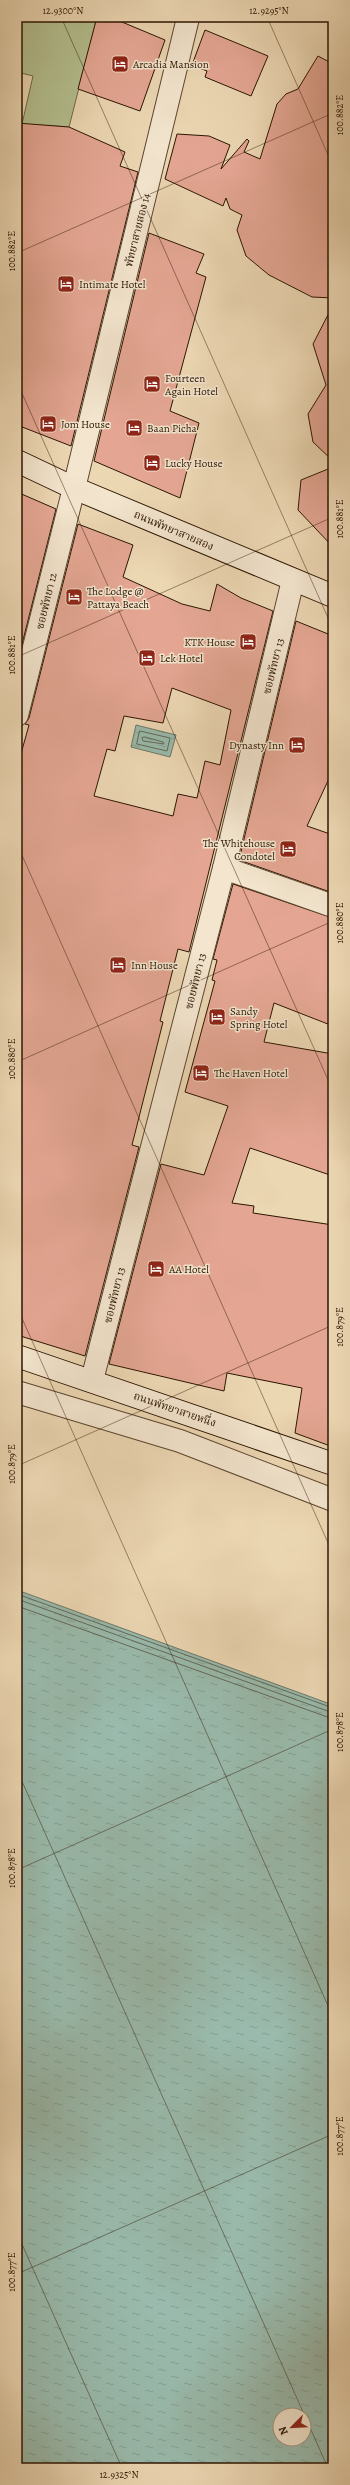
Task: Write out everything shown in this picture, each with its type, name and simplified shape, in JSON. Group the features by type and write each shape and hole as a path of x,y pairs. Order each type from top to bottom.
{"street":[{"name":"พัทยาสายสอง 14","path":"74,488 188,18"},
{"name":"ถนนพัทยาสายสอง","path":"17,461 74,488 333,596"},
{"name":"ซอยพัทยา 12","path":"17,714 74,488"},
{"name":"ซอยพัทยา 13","path":"92,1380 224,868 293,580"},
{"path":"224,868 333,906"},
{"name":"ถนนพัทยาสายหนึ่ง","path":"17,1356 92,1380 333,1464"},
{"path":"17,1392 180,1441 333,1500"}],"green space":[{"path":"20,17 97,17 69,127 22,124 33,76 17,72 17,27"}],"water":[{"path":"136,725 176,735 170,757 131,747"},
{"path":"17,1590 333,1705 333,2468 17,2468"}],"building":[{"name":"Arcadia Mansion","path":"97,17 110,17 165,40 140,111 78,89"},
{"path":"205,30 268,56 251,96 205,77 207,71 192,65"},
{"path":"318,56 333,64 333,298 312,297 269,275 246,256 237,230 242,215 230,209 226,198 223,206 165,179 177,134 209,136 230,145 221,169 247,139 249,141 244,152 260,159 277,104 286,94 298,89"},
{"path":"17,123 69,127 125,152 120,166 138,172 71,446 17,425"},
{"path":"149,233 204,254 196,273 206,277 170,411 199,423 180,498 94,461"},
{"path":"333,305 333,461 313,442 308,414 326,385 313,344"},
{"path":"333,467 333,547 298,510 301,480"},
{"path":"17,492 56,509 17,664"},
{"path":"78,524 133,545 123,577 182,604 210,611 217,584 241,598 273,611 189,952 178,949 160,1021 163,1022 132,1145 139,1147 85,1356 17,1335 17,768 29,725 25,724 29,718","holes":["172,688 231,710 220,765 205,761 197,798 178,794 173,816 94,796 107,749 115,751 124,716 163,723"]},
{"path":"296,621 333,636 333,770 307,826 333,835 333,893 239,860"},
{"path":"233,884 333,918 333,1026 274,1003 264,1042 333,1054 333,1176 250,1148 232,1203 254,1206 253,1213 333,1225 333,1447 295,1433 302,1388 227,1373 224,1391 109,1364 161,1164 204,1175 228,1106 185,1092 215,981 212,980 217,960 213,959"}],"place":[{"name":"Arcadia Mansion","path":"120,64"},
{"name":"Intimate Hotel","path":"66,284"},
{"name":"Fourteen Again Hotel","path":"152,384"},
{"name":"Jom House","path":"48,424"},
{"name":"Baan Picha","path":"134,428"},
{"name":"Lucky House","path":"152,463"},
{"name":"The Lodge @ Pattaya Beach","path":"74,597"},
{"name":"KTK House","path":"248,642"},
{"name":"Lek Hotel","path":"147,658"},
{"name":"Dynasty Inn","path":"297,745"},
{"name":"The Whitehouse Condotel","path":"288,849"},
{"name":"Inn House","path":"118,965"},
{"name":"Sandy Spring Hotel","path":"217,1017"},
{"name":"The Haven Hotel","path":"201,1073"},
{"name":"AA Hotel","path":"156,1269"}]}
